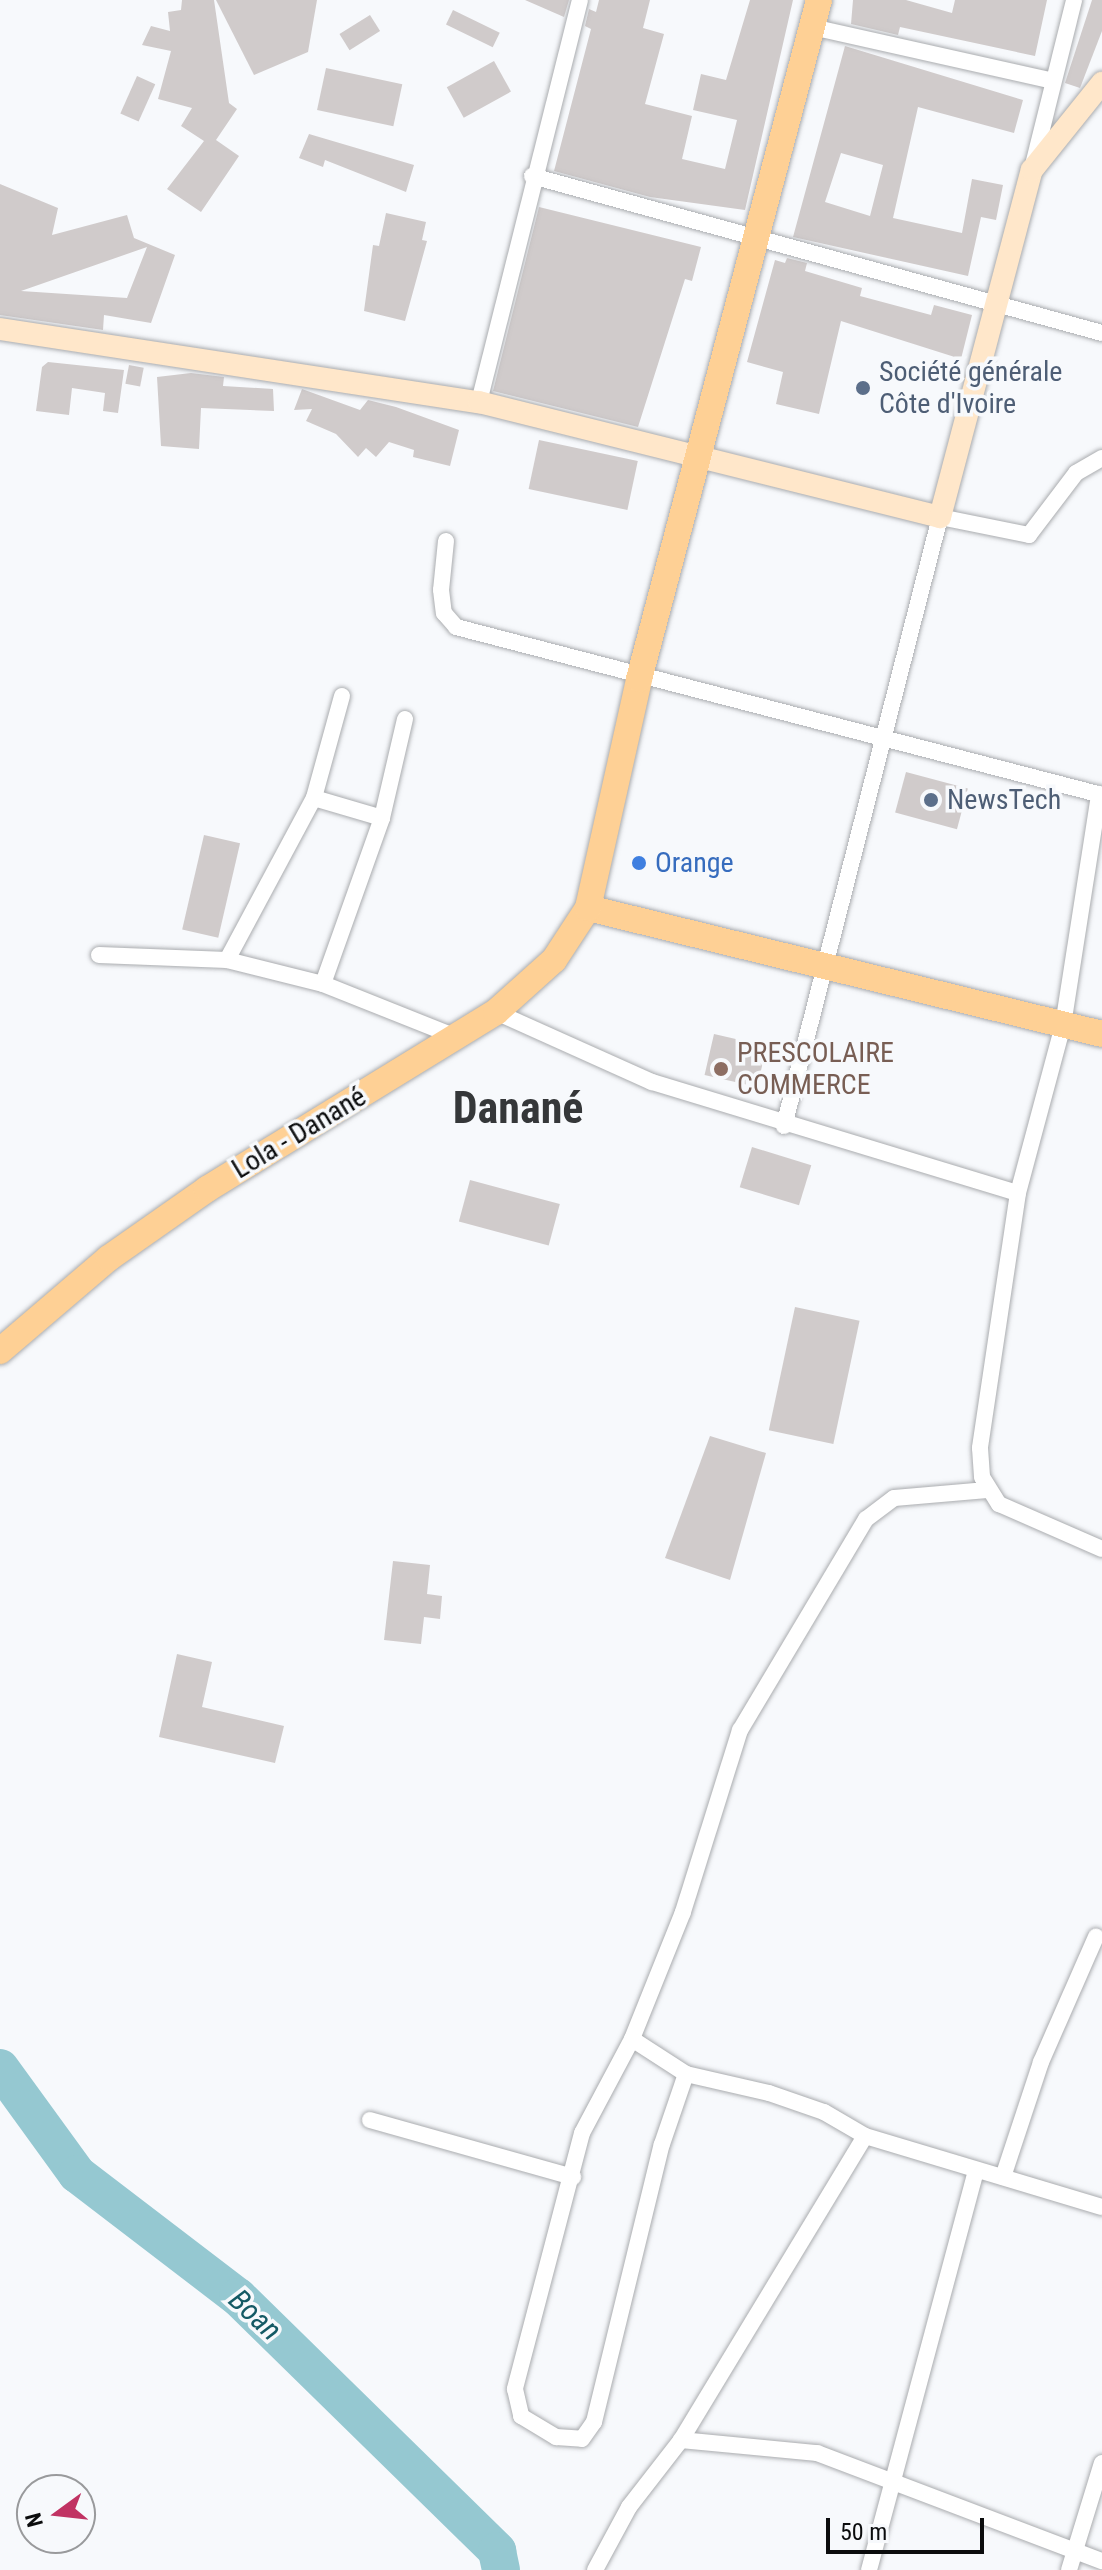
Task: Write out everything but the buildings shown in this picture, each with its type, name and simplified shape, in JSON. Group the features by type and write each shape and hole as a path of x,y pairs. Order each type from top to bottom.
{"main road":[{"path":"819,0 759,238 697,456 639,679 588,908 829,964 1102,1034"},
{"name":"Lola - Danané","path":"0,1351 109,1258 207,1189 496,1012 554,960 588,908"}],"street":[{"path":"479,402 532,176 580,0"},
{"path":"784,1126 829,964 940,517 1074,0"},
{"path":"812,27 1053,81"},
{"path":"1032,170 1102,83"},
{"path":"532,176 1102,333"},
{"path":"0,329 479,402 940,517 1029,535 1076,473 1102,458"},
{"path":"446,541 441,590 444,613 456,627 639,679 1100,795 1063,1025 1018,1193 980,1448 987,1490 1022,1518 1102,1549"},
{"path":"227,960 314,798 342,696"},
{"path":"323,984 382,818 405,719"},
{"path":"314,798 382,818"},
{"path":"99,955 227,960 323,984 454,1036"},
{"path":"496,1012 583,1055 784,1126 1018,1193"},
{"path":"686,2074 662,2144 594,2422 587,2436 574,2439 528,2423 514,2401 582,2133 632,2039 683,1912 740,1730 866,1519 894,1498 987,1490"},
{"path":"1003,2177 1041,2062 1096,1937"},
{"path":"632,2039 686,2074 824,2112 865,2136 1102,2207"},
{"path":"370,2120 573,2177"},
{"path":"595,2570 629,2507 681,2440 865,2136"},
{"path":"869,2570 976,2170"},
{"path":"681,2440 817,2453 892,2484 1102,2561"},
{"path":"1069,2570 1102,2463"}],"waterway":[{"name":"Boan","path":"0,2068 77,2174 238,2297 497,2551 501,2570"}],"place":[{"name":"Société générale Côte d'Ivoire","path":"863,388"},
{"name":"NewsTech","path":"931,800"},
{"name":"Orange","path":"639,863"},
{"name":"PRESCOLAIRE COMMERCE","path":"721,1069"}],"district":[{"name":"Danané","path":"518,1108"}]}
